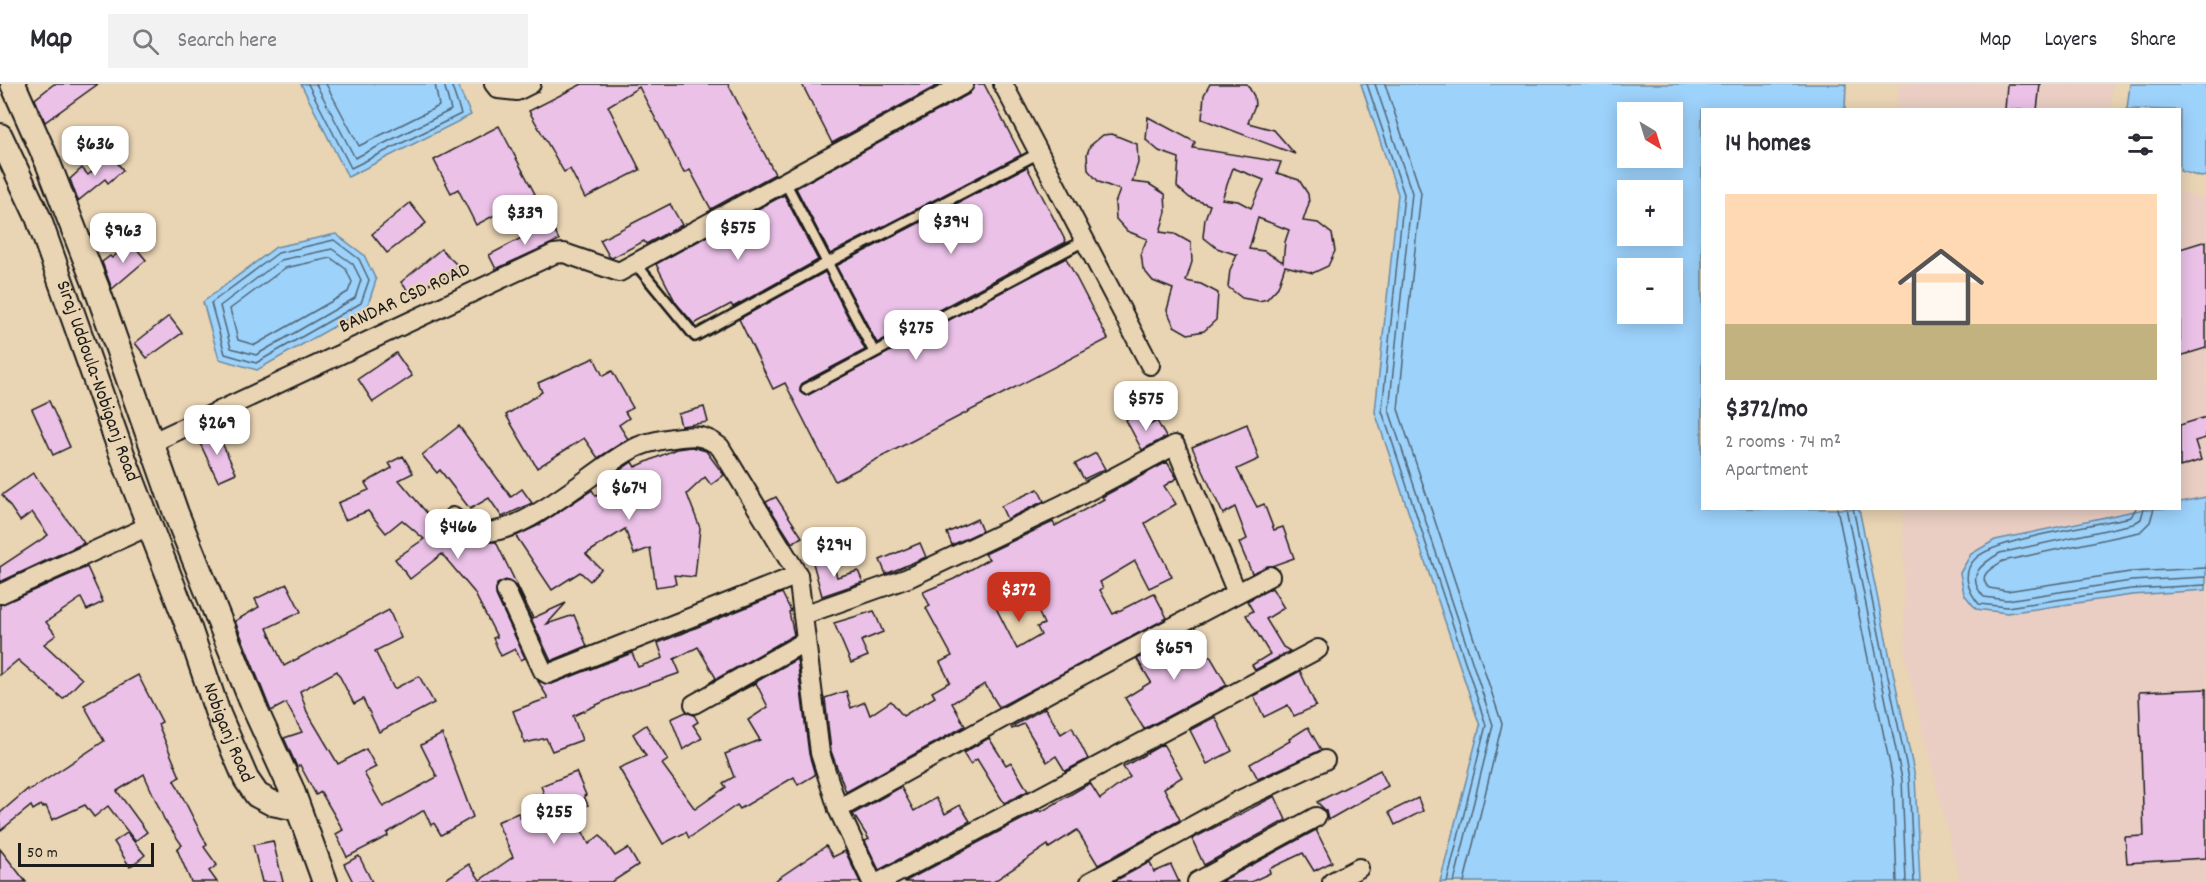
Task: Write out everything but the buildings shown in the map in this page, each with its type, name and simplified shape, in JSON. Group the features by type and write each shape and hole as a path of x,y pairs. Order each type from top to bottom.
{"main road":[{"name":"Siraj Uddoula-Nobiganj Road","path":"13,84 48,163 84,256 151,443 218,616"},
{"name":"Siraj Uddoula-Nobiganj Road","path":"0,136 38,217 115,435 189,628"},
{"path":"189,628 218,616"},
{"name":"Nobiganj Road","path":"218,616 325,882"},
{"name":"Nobiganj Road","path":"189,628 218,714 246,779 257,795 272,803 297,808"}],"street":[{"path":"494,84 498,89 517,91 531,84"},
{"name":"BANDAR CSD ROAD","path":"151,443 554,254 564,253 619,272 964,84"},
{"path":"1003,84 1150,364"},
{"path":"453,517 467,528 477,532 502,529 529,518 630,450 681,436 709,438 729,458 798,575 820,753 838,809 870,880 1318,649"},
{"path":"803,615 908,578 1062,505 1175,445 1238,593"},
{"path":"0,594 151,525"},
{"path":"506,591 543,671 548,674 798,575"},
{"path":"838,809 1048,693 1270,576"},
{"path":"694,704 806,641"},
{"path":"1090,882 1242,799 1325,760"},
{"path":"1197,882 1316,817"},
{"path":"1332,882 1359,868"}],"lane":[{"path":"635,263 695,336 827,263 1039,153"},
{"path":"785,182 874,352"},
{"path":"806,389 1084,241"}],"shaded area":[{"path":"1898,84 2113,84 2110,108 1898,108"},
{"path":"2181,191 2206,199 2206,882 1960,882 1905,657 1903,510 2181,510"}],"water":[{"path":"301,84 457,84 471,115 348,177"},
{"path":"1361,84 1846,84 1845,108 1701,108 1701,510 1859,510 1915,777 1920,882 1440,882 1480,726 1375,412 1398,194"},
{"path":"2130,84 2206,84 2206,176 2201,177 2181,171 2181,108 2127,108"},
{"path":"336,234 364,255 376,280 367,308 257,370 219,359 203,302 276,247"},
{"path":"2206,497 2206,590 2132,595 2007,613 1976,609 1964,594 1960,573 1971,554 1995,540 2139,510 2181,510 2181,502"}]}
